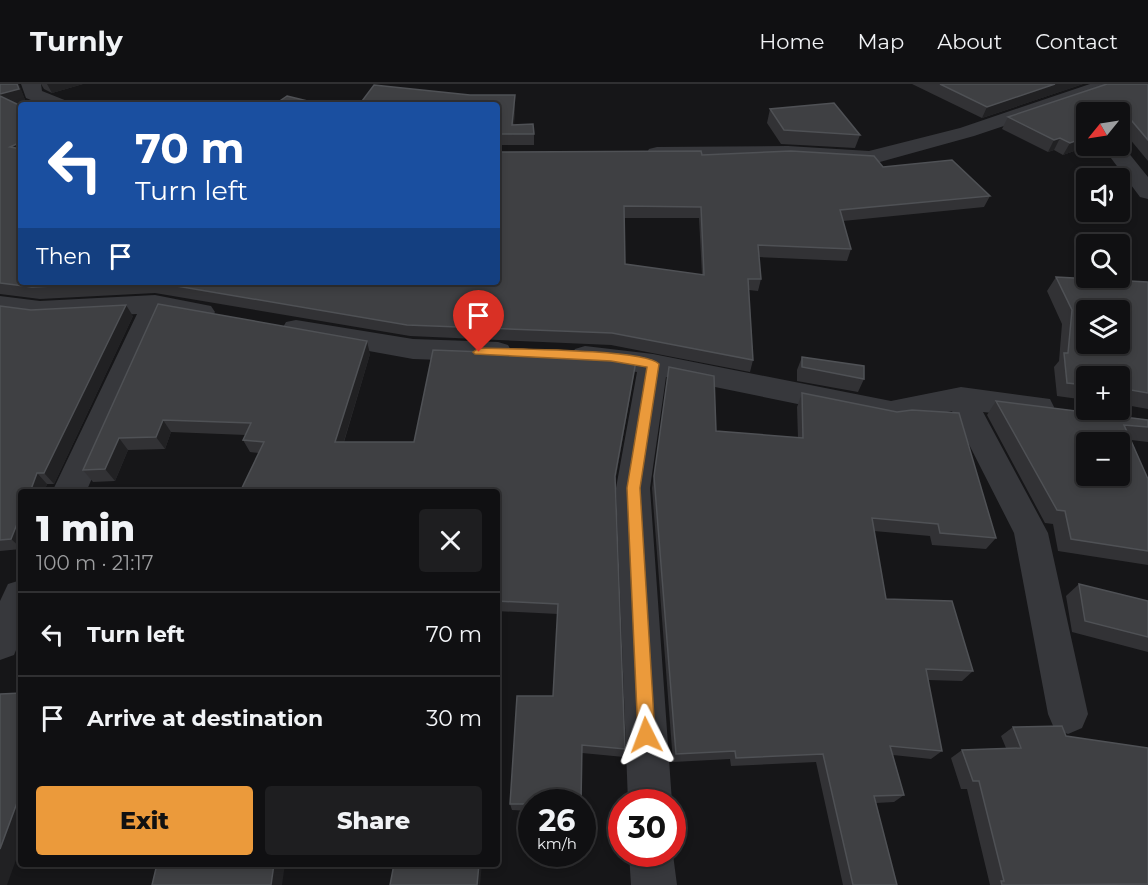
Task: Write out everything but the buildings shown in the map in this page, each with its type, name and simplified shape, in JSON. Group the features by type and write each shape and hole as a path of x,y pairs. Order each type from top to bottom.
{"street":[{"path":"31,84 33,93 53,102"},
{"path":"1088,102 1109,84"},
{"path":"637,154 788,153 869,158 1076,106"},
{"path":"1121,156 1148,192"},
{"path":"0,305 40,310 155,304 222,316"},
{"path":"70,489 155,304"},
{"path":"267,324 413,349 530,354"},
{"path":"564,355 611,357 653,364 891,412 961,398 1066,411"},
{"path":"649,789 633,488 653,364"},
{"path":"961,398 1031,533 1068,714"},
{"path":"0,642 18,603"},
{"path":"653,867 654,885"}],"route":[{"path":"479,352 611,357 653,364 633,488 646,735"}]}
